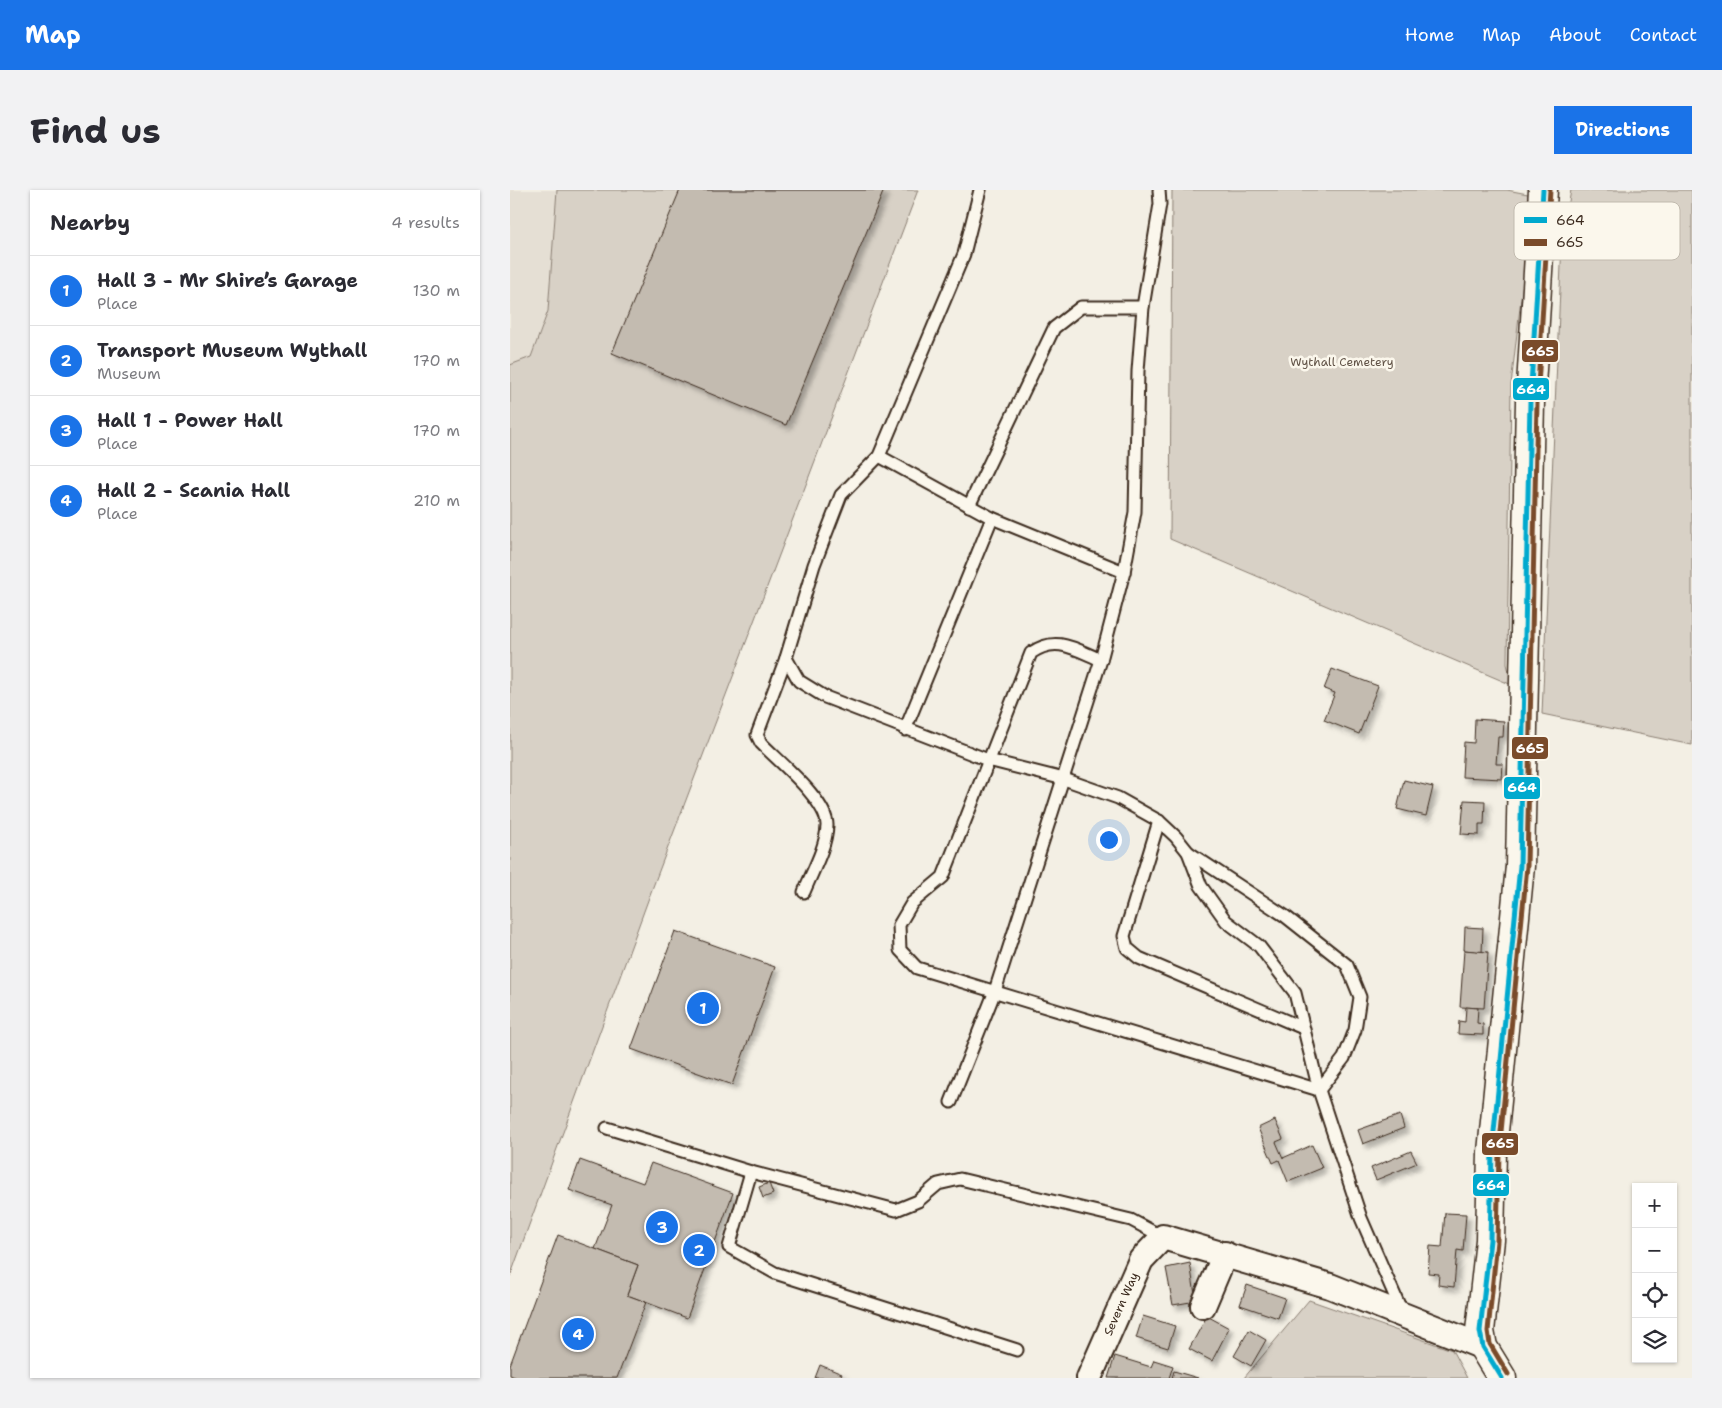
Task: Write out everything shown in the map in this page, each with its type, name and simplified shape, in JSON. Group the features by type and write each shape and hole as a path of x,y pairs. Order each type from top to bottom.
{"street":[{"path":"1500,1377 1483,1347 1480,1331 1490,1240 1492,1152 1520,866 1530,402 1539,260"},
{"path":"1163,1237 1330,1286 1483,1347"},
{"name":"Severn Way","path":"1089,1378 1141,1260 1163,1237"},
{"path":"1203,1306 1225,1254"}],"lane":[{"path":"804,892 820,852 827,825 820,804 761,743 757,735 786,658 814,565 841,495 879,456 964,254 980,190"},
{"path":"951,1102 995,991 1101,660 1124,572 1135,512 1138,371 1143,307 1160,204 1159,190"},
{"path":"969,506 1054,328 1081,307 1143,307"},
{"path":"879,456 992,518 1124,572"},
{"path":"905,730 992,518"},
{"path":"1101,660 1054,643 1042,645 1031,653 943,877 912,903 899,926 900,950 917,968 1319,1090"},
{"path":"786,658 799,681 825,697 905,730 988,760 1064,779 1118,798 1159,821 1188,852 1285,916 1347,965 1360,998 1355,1030 1344,1058 1319,1090"},
{"path":"1159,821 1124,936 1127,948 1139,958 1303,1028"},
{"path":"1188,852 1201,886 1226,921 1259,946 1279,969 1295,993 1319,1090 1361,1218 1403,1316"},
{"path":"607,1128 752,1172 896,1210 918,1201 938,1184 960,1179 1131,1220 1163,1237"},
{"path":"752,1172 729,1247 775,1273 1017,1350"}],"shaded area":[{"path":"510,190 557,190 548,311 531,357 510,365"}],"green space":[{"path":"557,190 918,190 651,892 510,1277 510,365 531,357 548,311"},
{"name":"Wythall Cemetery","path":"1172,190 1507,190 1533,195 1532,202 1514,202 1514,260 1525,260 1511,385 1507,664 1512,685 1170,539"},
{"path":"1571,190 1692,190 1692,745 1542,714 1561,260 1680,260 1680,202 1569,202"},
{"path":"1309,1300 1452,1350 1467,1378 1244,1378"}],"building":[{"path":"680,190 884,190 786,425 612,353"},
{"path":"1332,669 1378,686 1359,734 1324,720 1335,693 1324,689"},
{"path":"1475,719 1504,721 1503,737 1498,737 1496,764 1503,764 1502,779 1462,777 1464,742 1474,743"},
{"path":"1404,780 1433,787 1426,816 1397,809"},
{"path":"1464,800 1485,801 1484,824 1479,824 1479,835 1461,834"},
{"path":"1465,927 1483,928 1482,952 1464,950"},
{"path":"675,931 775,967 732,1085 631,1049"},
{"path":"1464,950 1488,952 1484,1008 1460,1007"},
{"path":"1466,1007 1478,1008 1477,1023 1483,1024 1483,1035 1458,1034 1459,1021 1465,1022"},
{"path":"1400,1115 1404,1128 1363,1144 1358,1130"},
{"path":"1275,1120 1283,1139 1276,1142 1283,1158 1312,1145 1322,1168 1288,1182 1279,1160 1273,1163 1258,1128"},
{"path":"1411,1151 1417,1163 1376,1180 1371,1168"},
{"path":"580,1160 643,1183 651,1163 733,1193 687,1318 627,1295 638,1265 595,1249 612,1205 569,1190"},
{"path":"769,1183 773,1194 763,1198 759,1187"},
{"path":"1445,1213 1466,1214 1463,1251 1457,1250 1454,1287 1438,1285 1439,1274 1428,1273 1430,1246 1442,1247"},
{"path":"558,1235 638,1265 627,1295 646,1302 617,1378 517,1378 510,1375 510,1365"},
{"path":"1190,1263 1196,1301 1173,1305 1166,1268"},
{"path":"1247,1285 1285,1298 1278,1318 1240,1305"},
{"path":"1143,1316 1175,1326 1168,1348 1136,1338"},
{"path":"1207,1316 1229,1328 1212,1361 1189,1349"},
{"path":"1249,1330 1266,1340 1251,1366 1234,1356"},
{"path":"1115,1356 1151,1367 1154,1360 1173,1366 1169,1378 1108,1378"},
{"path":"820,1365 842,1374 840,1378 815,1378"},
{"path":"1174,1371 1198,1378 1172,1378"}],"transit line":[{"name":"664","path":"1542,202 1543,190"},
{"name":"665","path":"1549,202 1550,190"},
{"name":"664","path":"1502,1378 1483,1347 1480,1331 1490,1240 1492,1152 1520,866 1530,402 1539,260"},
{"name":"665","path":"1508,1374 1490,1344 1488,1331 1497,1241 1499,1152 1527,866 1537,402 1546,260"}],"place":[{"name":"Hall 3 - Mr Shire’s Garage","path":"703,1008"},
{"name":"Hall 1 - Power Hall","path":"662,1227"},
{"name":"Transport Museum Wythall","path":"699,1250"},
{"name":"Hall 2 - Scania Hall","path":"578,1334"}]}
